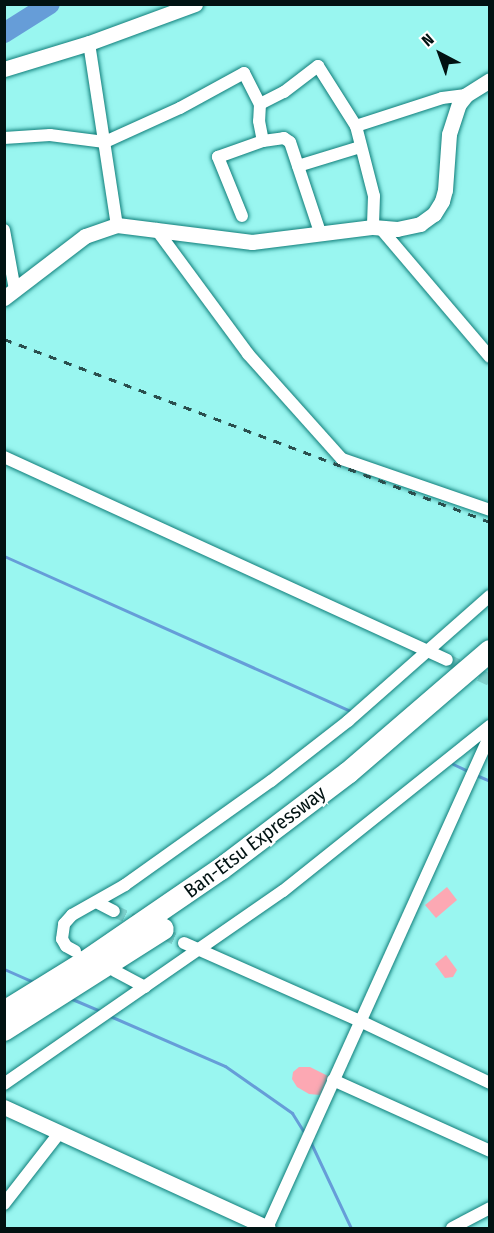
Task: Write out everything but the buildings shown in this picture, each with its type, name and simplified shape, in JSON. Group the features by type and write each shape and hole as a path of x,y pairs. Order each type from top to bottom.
{"highway":[{"name":"Ban-Etsu Expressway","path":"7,1028 291,817 400,729 489,651"},
{"name":"Ban-Etsu Expressway","path":"7,1028 75,987 94,964 300,829 412,739 489,672"},
{"path":"4,1003 94,964"}],"street":[{"path":"4,69 89,43 195,4"},
{"path":"89,43 117,225"},
{"path":"260,104 284,92 318,66 356,126 374,196 377,228 489,357"},
{"path":"4,138 50,135 105,142 180,108 244,73 260,104 259,121 263,141"},
{"path":"356,126 442,98 466,95 489,80"},
{"path":"10,294 85,236 117,225 252,242 320,232 420,224 439,207 445,190 452,122 466,95"},
{"path":"242,216 218,157 263,141 284,138 290,142 320,232"},
{"path":"298,166 360,147"},
{"path":"156,229 248,354 342,459 489,510"},
{"path":"4,230 10,294"},
{"path":"4,457 447,660"},
{"path":"145,987 94,964 66,946 62,939 64,924 72,915 184,846 357,713 489,596"},
{"path":"4,1084 200,951 359,832 489,726"},
{"path":"4,1107 267,1228 358,1020 489,735"},
{"path":"96,902 114,911"},
{"path":"184,943 358,1020 489,1083"},
{"path":"333,1080 489,1151"},
{"path":"4,1204 60,1132"},
{"path":"452,1228 489,1208"}],"shaded area":[{"path":"447,887 457,900 436,918 425,905"},
{"path":"446,955 457,970 453,977 445,978 435,964"},
{"path":"299,1067 310,1067 328,1076 320,1095 309,1094 297,1087 292,1079 293,1072"}],"waterway":[{"path":"4,33 50,4"},
{"path":"4,556 352,712"},
{"path":"453,764 470,772"},
{"path":"476,775 490,781"},
{"path":"4,969 36,983"},
{"path":"72,999 102,1012"},
{"path":"110,1016 225,1066 292,1113 306,1135"},
{"path":"310,1141 351,1228"}],"tunnel":[{"path":"447,660 490,680"},
{"path":"114,911 184,943"}],"railway":[{"path":"4,339 490,522"}]}
